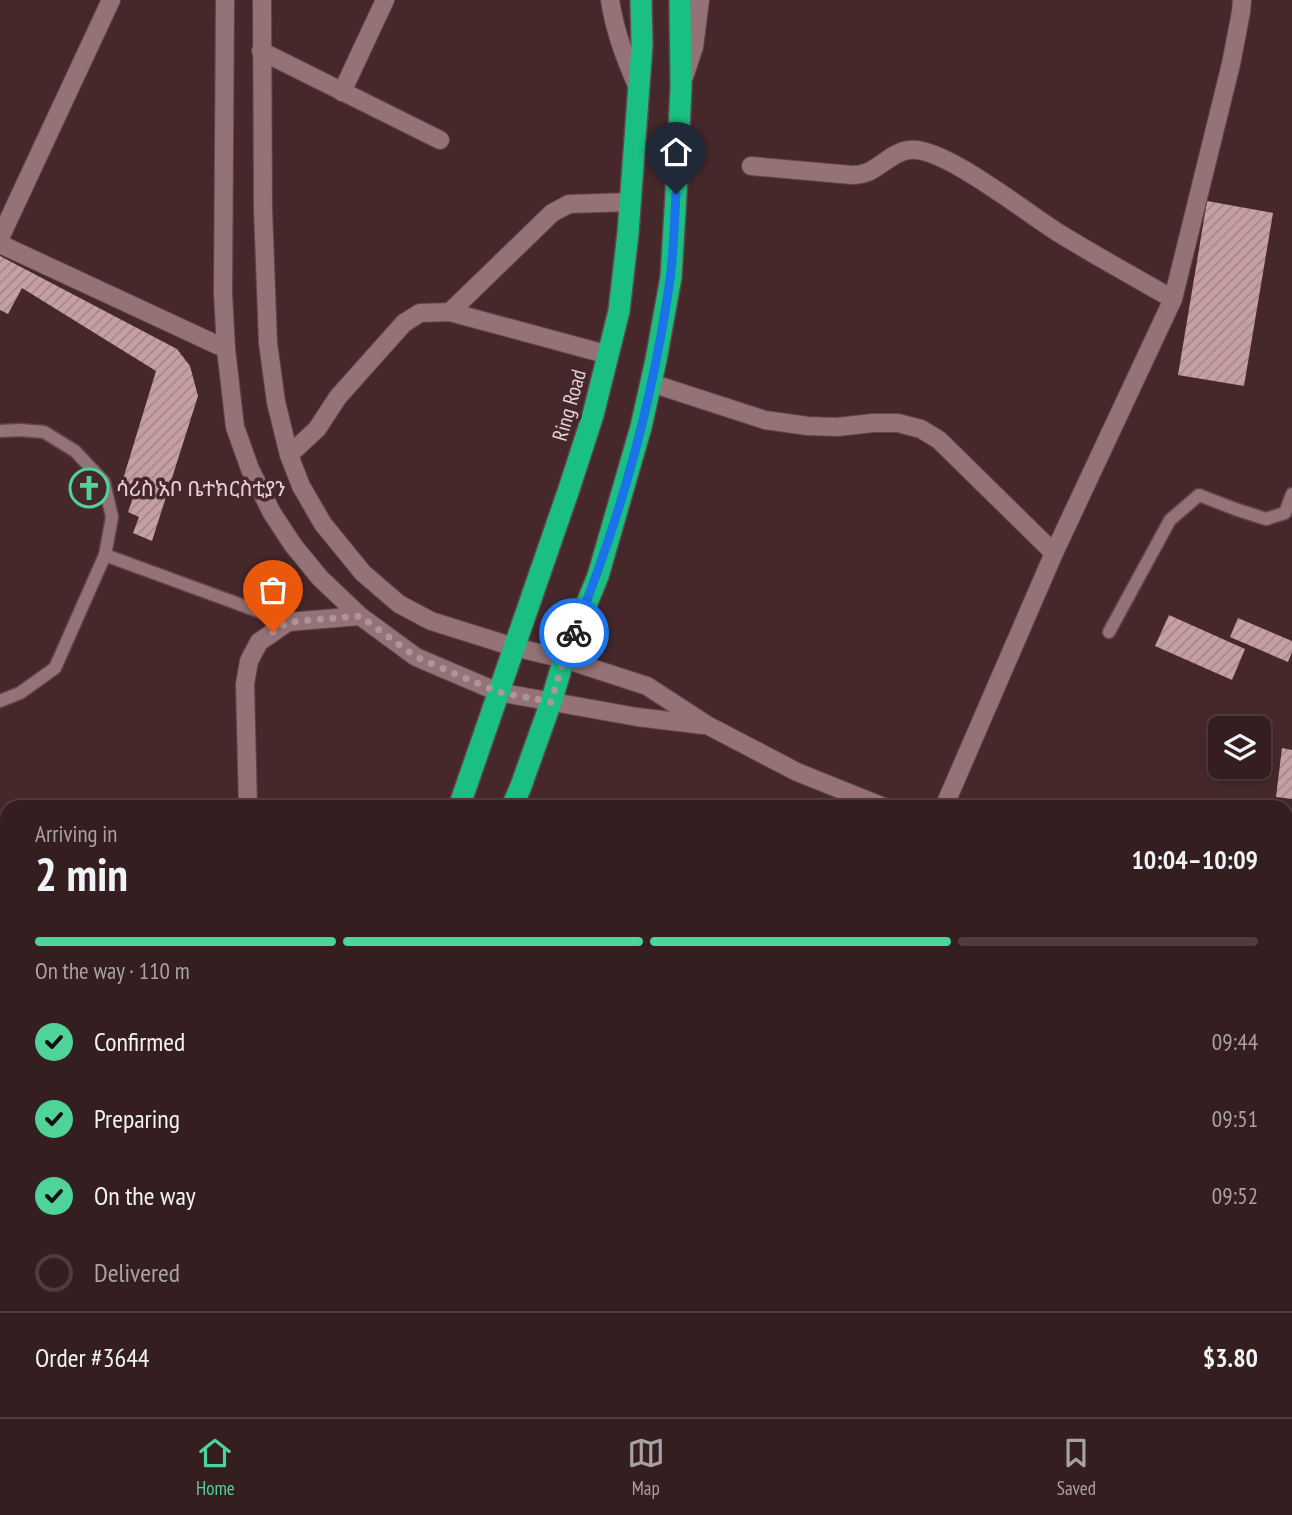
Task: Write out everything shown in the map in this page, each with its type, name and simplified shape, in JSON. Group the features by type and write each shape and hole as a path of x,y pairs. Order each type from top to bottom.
{"highway":[{"name":"Ring Road","path":"461,800 593,415 619,311 631,202 642,45 641,0"},
{"path":"515,800 564,659 598,576 651,383 670,277 681,87 680,0"}],"street":[{"path":"0,238 111,0"},
{"path":"225,0 223,293 235,427 250,469 272,513 293,545 320,578 360,616 416,657 498,692 637,717 706,725"},
{"path":"261,0 263,209 268,344 276,402 289,456 301,486 323,524 363,573 399,604 431,621 647,686 706,725 797,772 867,800"},
{"path":"342,92 385,0"},
{"path":"610,0 622,52 638,88"},
{"path":"681,87 694,47 700,0"},
{"path":"947,800 1054,553 1173,299 1231,64 1242,0"},
{"path":"261,51 440,140"},
{"path":"751,166 865,174 898,154 918,150 962,169 1059,234 1173,299"},
{"path":"450,312 552,213 569,204 631,202"},
{"path":"0,244 226,349"},
{"path":"289,456 317,429 338,397 404,323 420,313 450,312 609,355"},
{"path":"651,383 765,420 827,427 898,423 921,429 939,440 1054,553"},
{"path":"248,800 245,684 249,661 259,642 288,622 360,616"}],"lane":[{"path":"0,431 44,432 75,452 104,482 113,517 105,555 55,668 20,694 0,701"},
{"path":"1109,632 1170,520 1199,495 1266,519 1285,513 1292,494"},
{"path":"105,555 288,622"}],"building":[{"path":"1207,201 1273,213 1244,386 1178,375"},
{"path":"0,256 177,349 190,366 198,396 152,541 133,533 139,517 128,512 134,495 120,489 156,371 22,288 8,314 0,310"},
{"path":"1169,615 1245,649 1232,680 1155,646"},
{"path":"1238,618 1292,641 1288,662 1230,637"},
{"path":"1282,748 1292,750 1292,799 1276,797"}],"way so far":[{"path":"273,632 288,622 360,616 416,657 498,692 551,702 574,633"}],"place":[{"name":"ሳሪስ አቦ ቤተክርስቲያን","path":"89,488"}],"route":[{"path":"574,633 598,576 641,427 670,277 676,194"}]}
